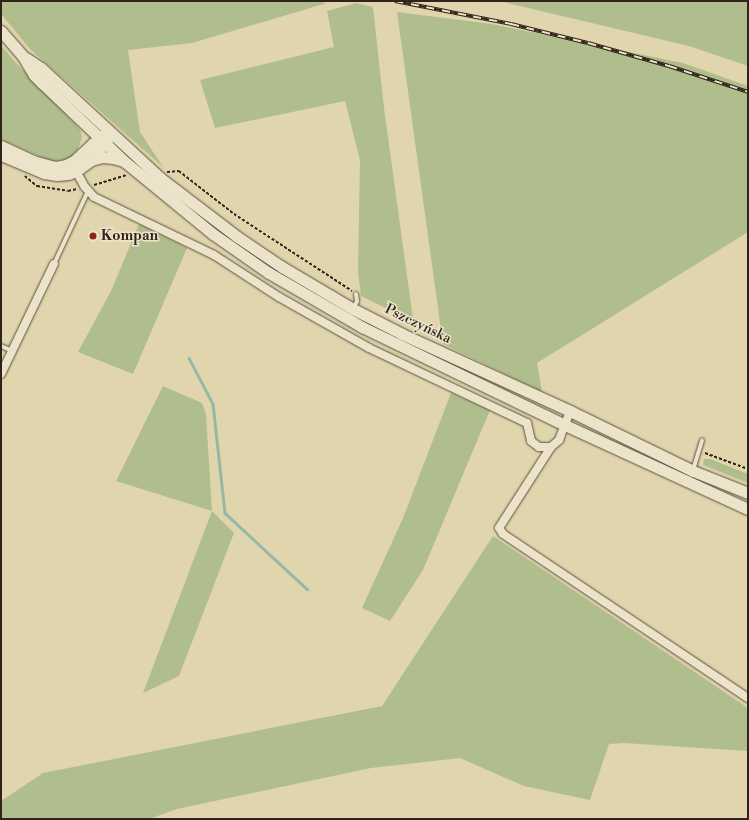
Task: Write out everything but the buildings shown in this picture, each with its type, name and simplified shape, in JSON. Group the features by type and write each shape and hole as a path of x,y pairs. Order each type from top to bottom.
{"main road":[{"path":"1,31 22,55"},
{"name":"Pszczyńska","path":"22,55 34,75 125,162 214,234 282,281 362,327 565,425 748,509"},
{"name":"Pszczyńska","path":"22,55 41,68 117,140 160,178 236,236 282,267 353,309 441,352 570,411 693,471 748,493"},
{"path":"82,122 85,134 84,150"},
{"path":"1,155 44,173 57,176 76,171 91,160 100,149 103,127"},
{"path":"1,146 33,161 55,166 66,165 74,161 93,143 117,140"},
{"name":"Pszczyńska","path":"91,160 107,158 125,162"}],"street":[{"path":"76,171 94,197 113,208 214,255 279,297 369,348 527,423 531,441 539,447 551,447"},
{"path":"1,374 54,264"},
{"path":"570,411 559,440 551,447 499,528 503,534 748,698"}],"lane":[{"path":"54,264 89,191"},
{"path":"353,309 357,301 356,294"},
{"path":"1,346 12,351"},
{"path":"693,471 702,440"}],"path":[{"path":"164,173 179,171 234,214 356,294"},
{"path":"699,452 713,455 748,469"}],"green space":[{"path":"1,1 314,1 327,3 192,43 128,50 140,132 163,167 30,49 1,14"},
{"path":"499,1 748,1 748,66 689,46"},
{"path":"356,3 373,7 384,108 413,319 398,314 361,296 358,272 360,160 345,101 215,128 200,80 334,47 327,11"},
{"path":"397,12 492,24 683,63 748,86 748,232 537,363 542,392 443,344"},
{"path":"1,45 15,62 80,129 82,138 78,149 69,159 52,162 1,139"},
{"path":"139,224 187,248 133,374 78,352 111,291"},
{"path":"163,386 202,403 206,414 212,511 116,481"},
{"path":"451,393 490,410 423,570 390,621 362,608 403,518"},
{"path":"704,459 710,459 748,474 748,483 703,465"},
{"path":"212,511 234,533 179,676 143,693"},
{"path":"493,536 748,708 748,751 624,743 609,744 590,800 524,786 460,758 371,768 177,809 149,819 1,819 1,801 43,773 382,706"}],"waterway":[{"path":"189,358 213,404 225,513 307,589"}],"railway":[{"path":"395,1 511,24 588,43 669,66 748,92"}],"place":[{"name":"Kompan","path":"93,236"}]}
